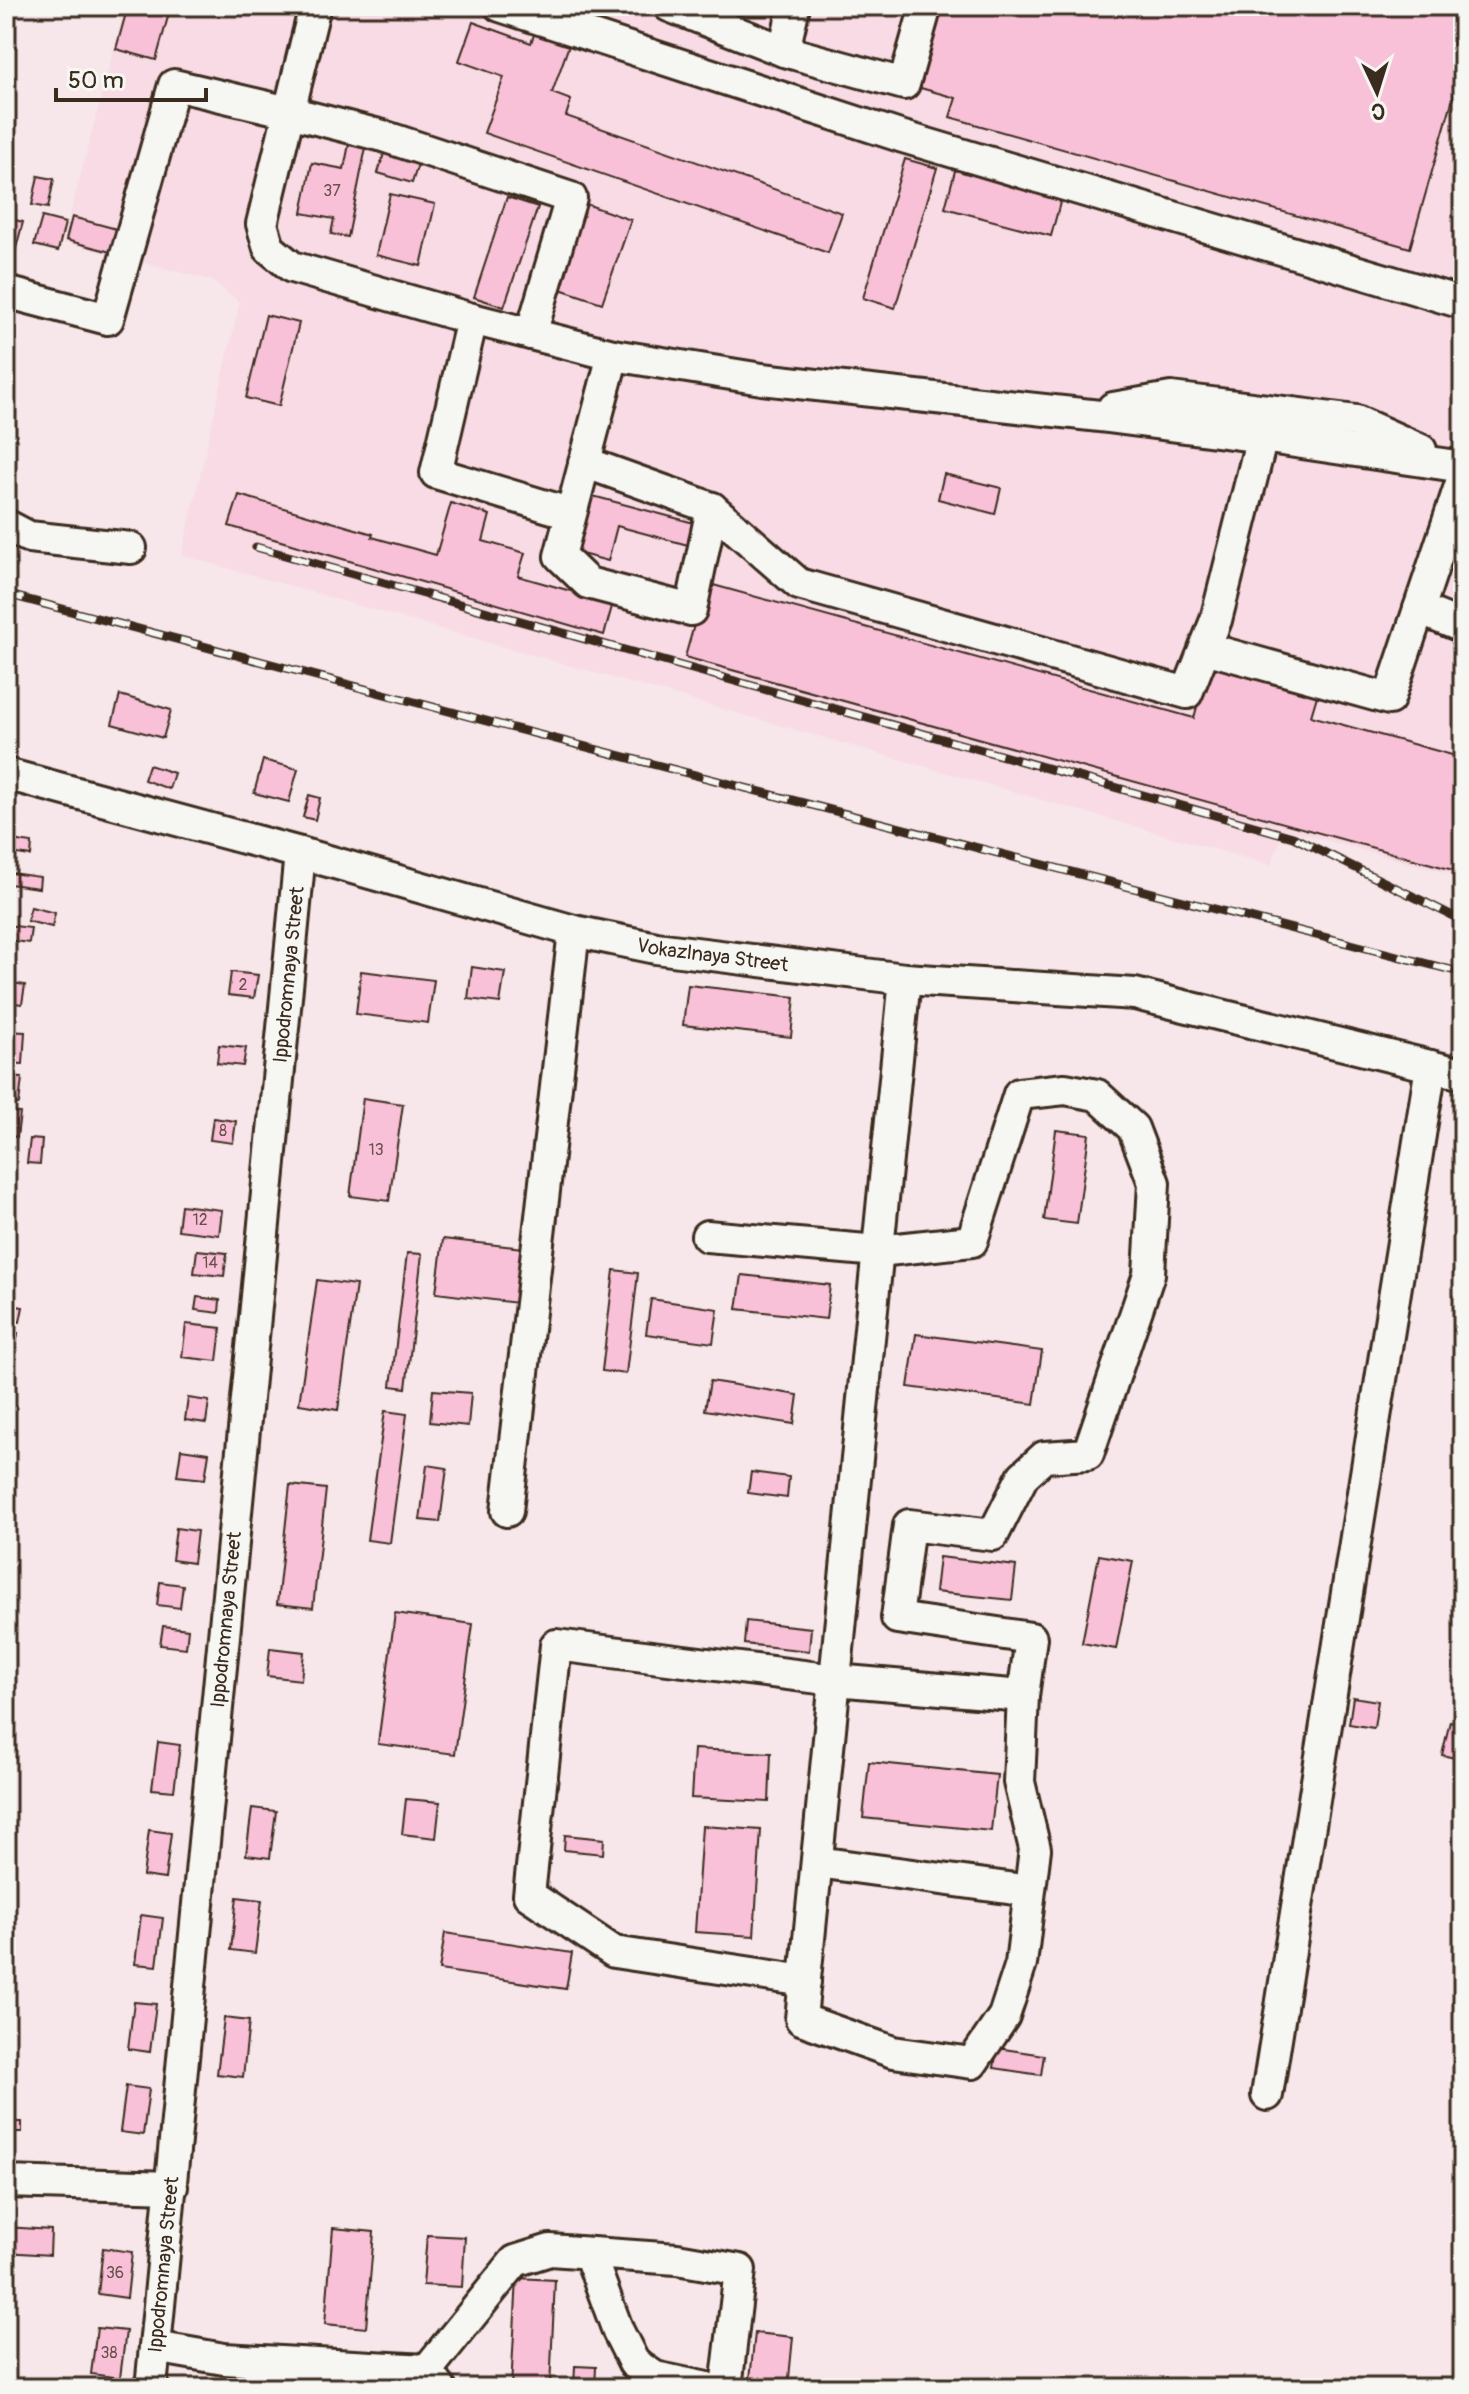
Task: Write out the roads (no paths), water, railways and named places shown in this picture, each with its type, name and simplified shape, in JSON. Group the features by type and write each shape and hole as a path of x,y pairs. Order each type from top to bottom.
{"street":[{"path":"315,6 262,224 269,248 292,267 472,319 613,355 762,379 1262,437 1459,469"},
{"path":"500,6 900,136 1463,303"},
{"path":"669,6 784,51 904,84 926,6"},
{"path":"784,51 794,6"},
{"path":"6,292 108,319 174,85 383,136 571,198 531,334"},
{"path":"472,319 436,473 569,513"},
{"path":"613,355 560,556 588,583 691,610 712,508"},
{"path":"1081,414 1171,398 1356,421 1459,469"},
{"path":"584,462 712,508 799,584 1187,693 1216,620 1262,437"},
{"path":"1205,648 1389,699 1419,609 1459,469"},
{"path":"6,525 29,537 131,548"},
{"path":"1419,609 1463,627"},
{"name":"Vokazlnaya Street","path":"6,774 574,931 656,948 905,979 1135,994 1463,1074"},
{"name":"Ippodromnaya Street","path":"151,2388 300,853"},
{"path":"507,1511 574,931"},
{"path":"707,1236 878,1251 972,1241 1019,1094 1065,1089 1097,1095 1133,1128 1154,1183 1149,1274 1088,1454 1044,1457 1023,1476 993,1535 909,1525 897,1618 1031,1638 1023,1696 1019,1782 1035,1849 1021,1964 1004,2016 972,2063 893,2052 801,2019 817,1862 835,1680 878,1251 905,979"},
{"path":"1267,2095 1431,1066"},
{"path":"805,1981 614,1952 529,1895 556,1645 835,1680 1023,1696"},
{"path":"817,1862 1029,1891"},
{"path":"6,2182 172,2187"},
{"path":"155,2347 224,2359 433,2379 515,2261 550,2250 677,2259 740,2270 726,2388"},
{"path":"589,2253 618,2331 634,2363 655,2377 707,2388"}],"railway":[{"path":"256,547 1293,837 1463,921"},
{"path":"6,594 1463,973"}]}
